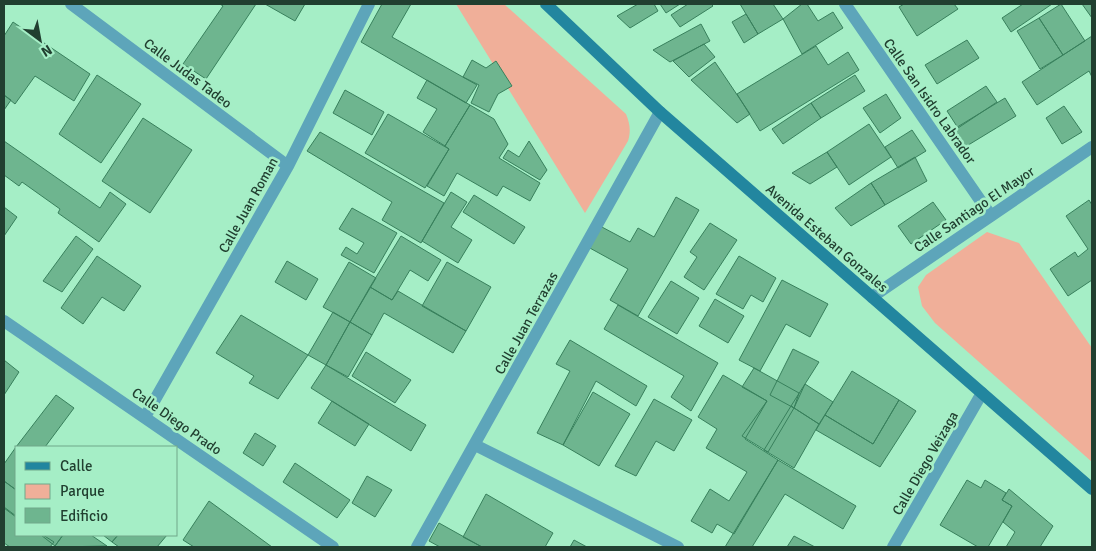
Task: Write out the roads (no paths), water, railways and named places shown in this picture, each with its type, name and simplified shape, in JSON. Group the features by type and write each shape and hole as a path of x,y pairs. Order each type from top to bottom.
{"street":[{"name":"Calle Judas Tadeo","path":"71,4 288,166"},
{"name":"Calle Juan Roman","path":"145,417 288,166 369,4"},
{"name":"Avenida Esteban Gonzales","path":"546,4 660,112 1092,489"},
{"name":"Calle San Isidro Labrador","path":"844,4 991,216"},
{"name":"Calle Juan Terrazas","path":"416,547 475,445 660,112"},
{"name":"Calle Santiago El Mayor","path":"872,297 1092,147"},
{"name":"Calle Diego Prado","path":"4,321 333,547"},
{"name":"Calle Diego Veizaga","path":"893,547 982,393"},
{"path":"475,445 678,547"}]}
